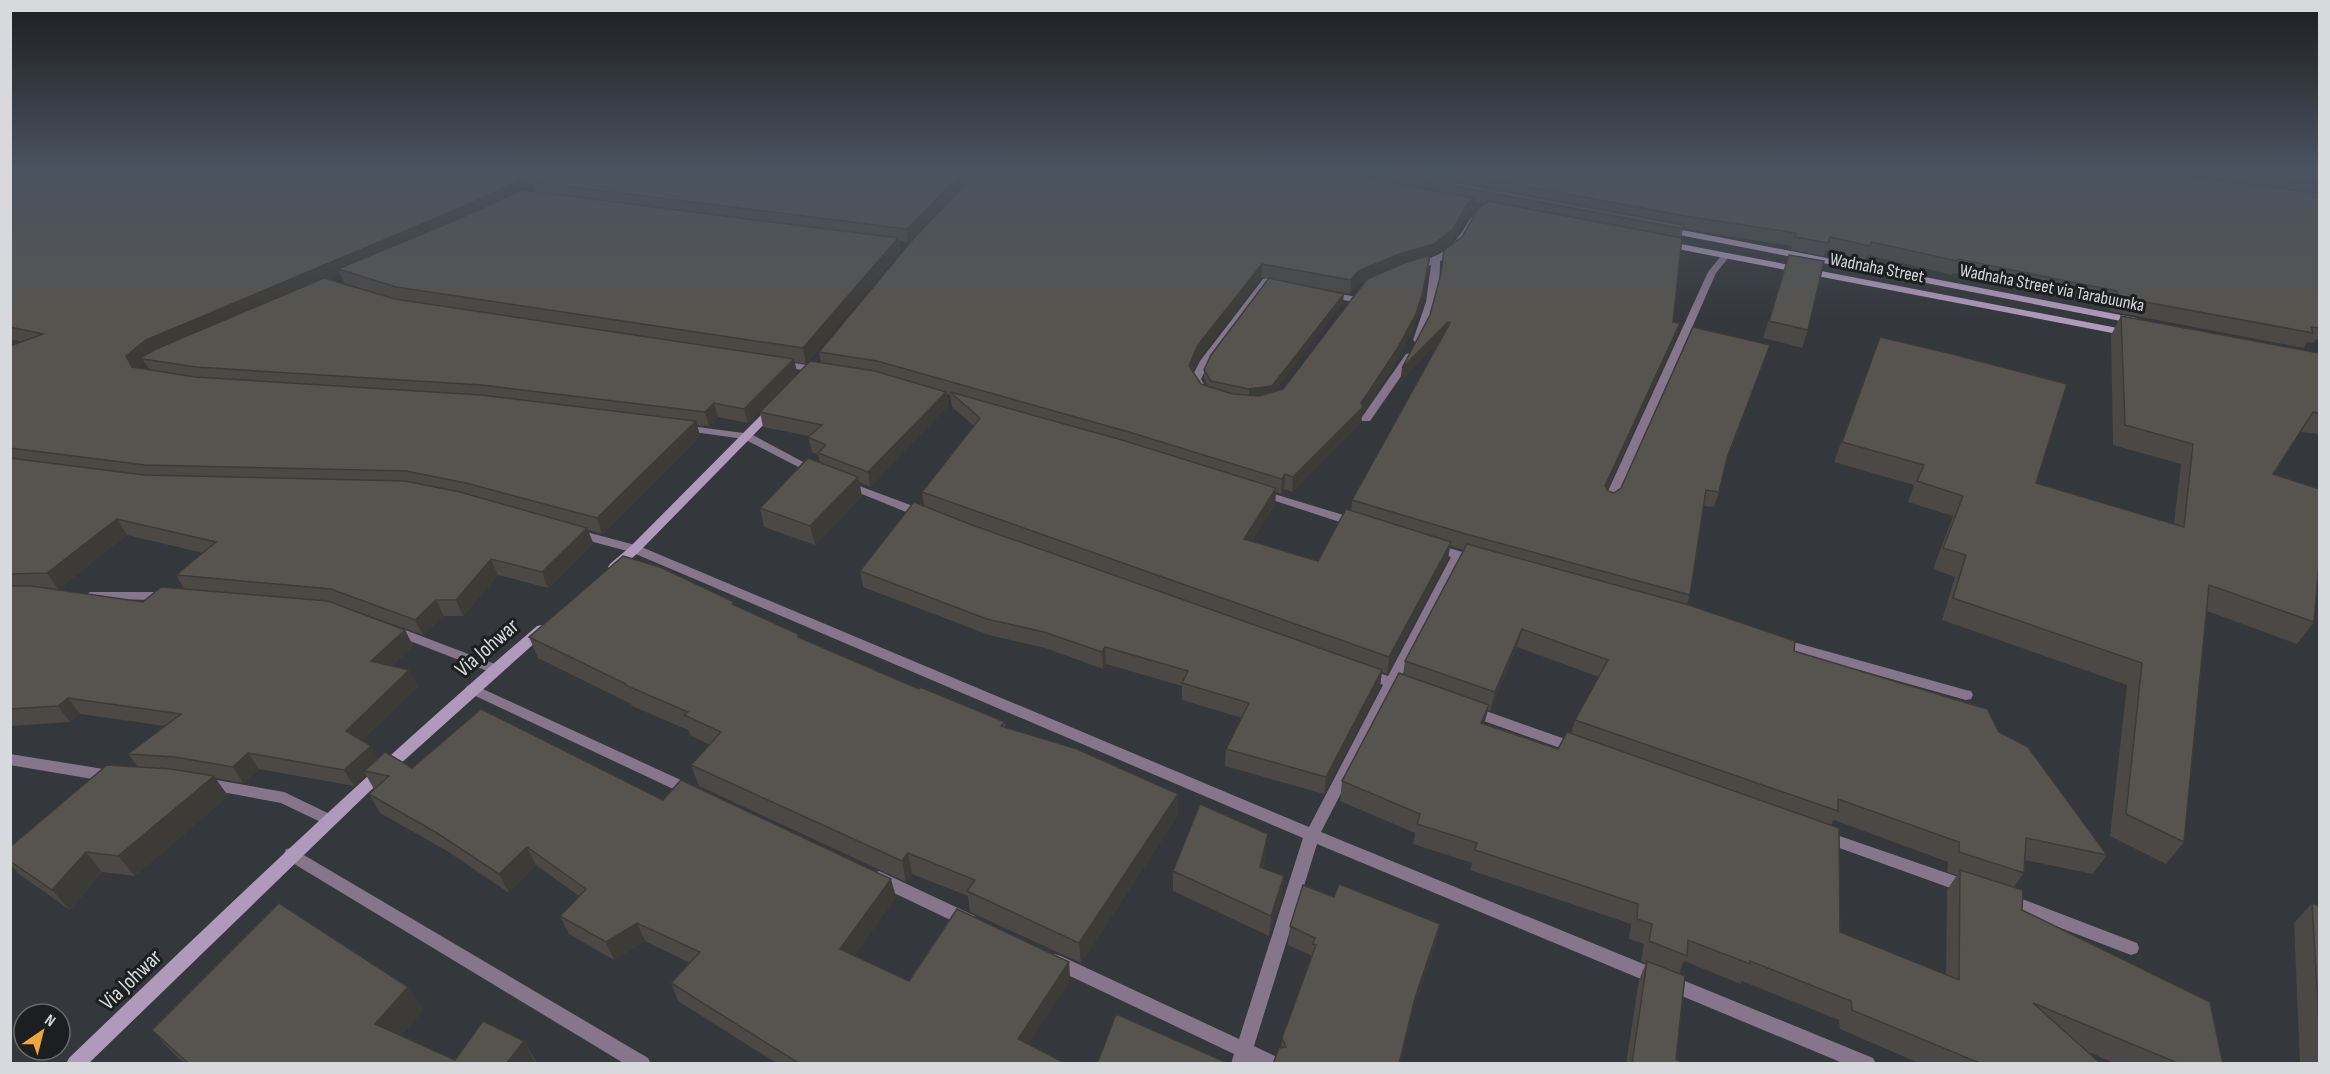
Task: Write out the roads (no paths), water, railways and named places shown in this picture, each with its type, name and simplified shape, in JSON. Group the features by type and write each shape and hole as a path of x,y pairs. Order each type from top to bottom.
{"main road":[{"name":"Wadnaha Street via Tarabuunka","path":"1657,228 2145,322"},
{"name":"Wadnaha Street","path":"1650,241 2135,334"},
{"path":"600,579 635,549 779,402"},
{"name":"Via Johwar","path":"75,1064 292,854 472,689 556,616"}],"street":[{"path":"1401,271 1436,261 1456,246 1470,221"},
{"path":"1609,502 1712,272 1725,257"},
{"path":"1366,419 1409,359 1428,319 1435,288 1436,261"},
{"path":"1214,397 1205,394 1196,379 1204,363 1266,281 1288,285"},
{"path":"1321,292 1351,302 1361,289"},
{"path":"764,361 833,372"},
{"path":"676,427 747,436 809,469 936,519"},
{"path":"1245,488 1368,526"},
{"path":"556,527 635,549 1312,835 1867,1064"},
{"path":"1424,544 1492,564"},
{"path":"1242,1056 1312,835 1458,555"},
{"path":"75,596 177,596"},
{"path":"380,625 495,669"},
{"path":"1770,640 1966,695"},
{"path":"1359,671 1426,695"},
{"path":"472,689 708,799"},
{"path":"1460,707 1595,755"},
{"path":"10,759 98,776 120,777"},
{"path":"81,790 98,776"},
{"path":"186,781 284,798 329,820"},
{"path":"1808,832 2035,909 2131,948"},
{"path":"292,854 642,1064"},
{"path":"869,874 987,929"},
{"path":"1041,954 1242,1056 1273,1064"}]}
